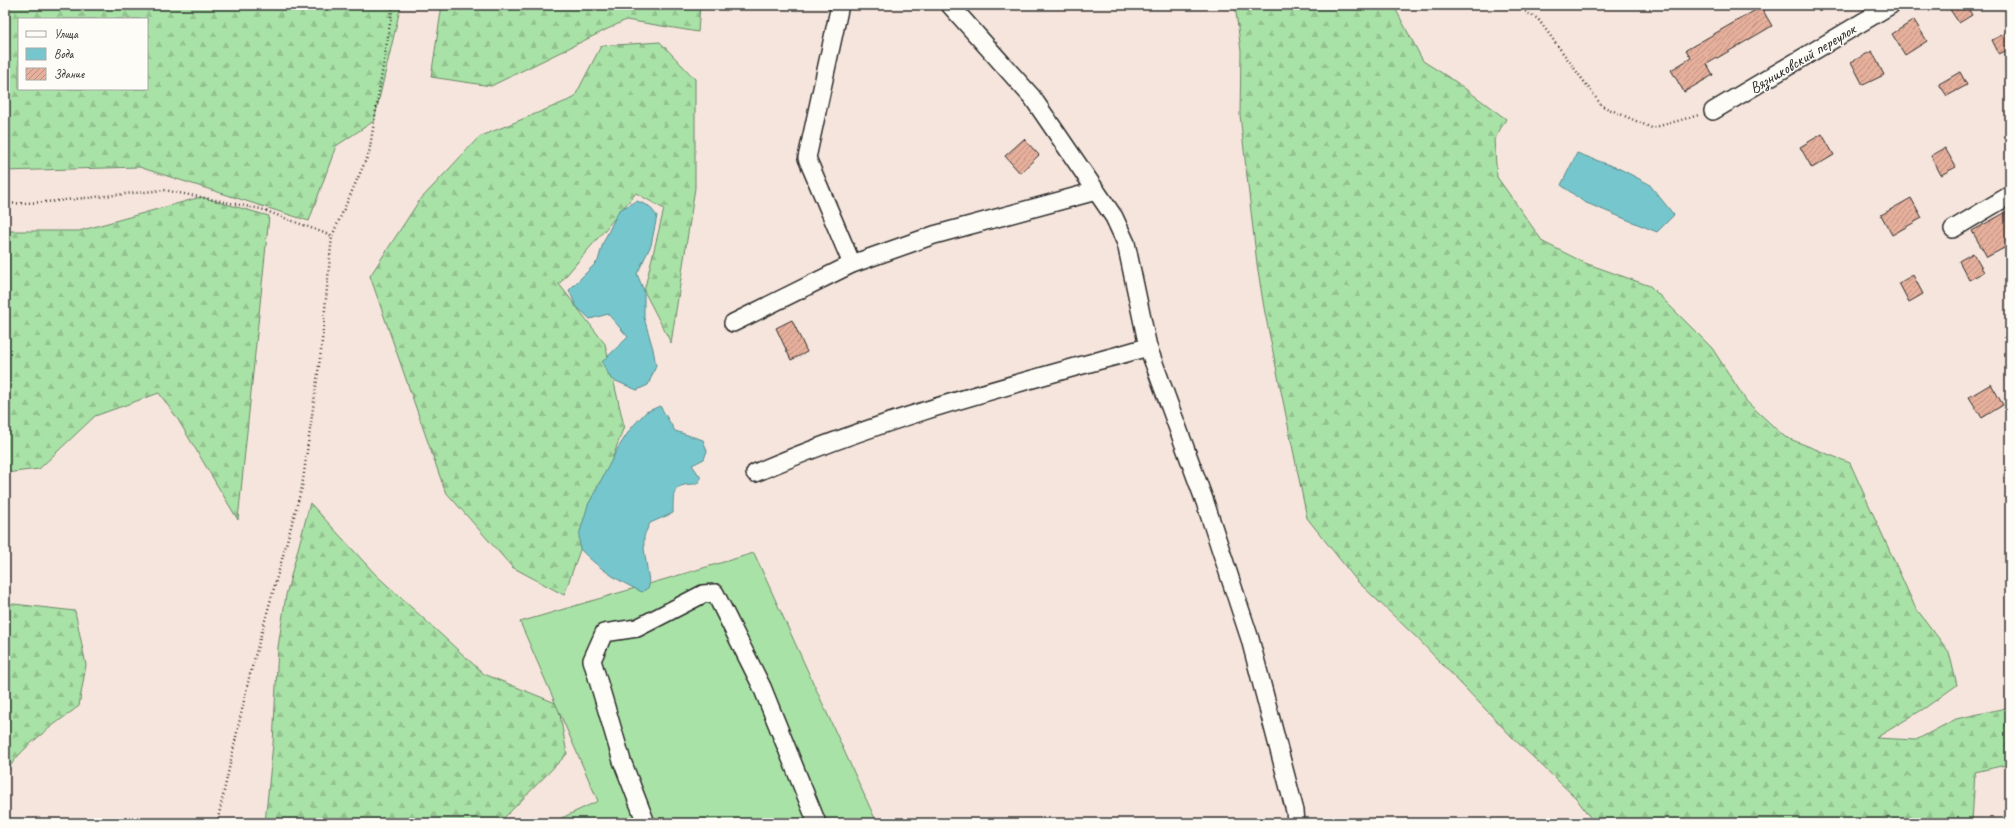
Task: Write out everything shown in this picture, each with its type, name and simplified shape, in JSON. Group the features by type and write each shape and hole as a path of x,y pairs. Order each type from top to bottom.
{"street":[{"path":"840,5 807,158 852,264"},
{"path":"950,5 1032,97 1114,217 1126,244 1148,347 1205,502 1250,639 1295,812 1296,823"},
{"name":"Вязниковский переулок","path":"1713,111 1891,5"},
{"path":"733,323 852,264 934,235 1096,191"},
{"path":"1953,229 2010,195"},
{"path":"755,473 801,453 914,413 1148,347"},
{"path":"646,823 622,761 592,660 604,633 637,628 703,594 715,592 762,687 817,823"}],"path":[{"path":"217,823 249,678 302,487 321,351 332,236 369,153 393,5"},
{"path":"1515,5 1538,19 1602,106 1652,128 1713,111"},
{"path":"5,204 46,202 164,190 261,209 332,236"}],"green space":[{"path":"5,5 401,5 374,121 336,146 309,221 139,167 5,171"},
{"path":"442,5 700,5 698,32 626,20 491,86 431,77"},
{"path":"1235,5 1398,5 1396,10 1423,61 1456,82 1506,119 1494,140 1497,177 1543,242 1585,263 1650,286 1712,348 1747,402 1785,437 1850,463 1915,607 1949,652 1957,685 1925,708 1876,738 1916,740 1956,719 2010,707 2010,764 1975,772 1972,823 1594,823 1576,798 1514,739 1416,637 1357,581 1307,518 1264,308 1257,264 1240,115 1241,51"},
{"path":"660,42 695,79 695,188 671,343 644,291 664,209 636,193 559,284 605,344 624,426 564,595 512,567 445,491 370,276 419,201 479,137 574,98 601,46"},
{"path":"201,197 269,216 238,520 177,418 159,393 95,416 39,469 5,473 5,231 79,231"},
{"path":"310,503 376,575 484,674 558,704 567,754 499,823 265,823 273,744 278,647 286,595"},
{"path":"754,553 877,823 551,823 598,801 520,622"},
{"path":"5,603 75,611 86,665 79,706 27,747 10,766 5,776"}],"water":[{"path":"1577,153 1620,169 1649,184 1674,215 1657,232 1584,202 1561,185"},
{"path":"637,201 649,206 657,216 651,245 637,274 644,291 644,318 653,349 656,366 648,385 637,390 611,379 602,362 628,337 608,314 590,319 576,306 569,290 598,261 603,243 619,210"},
{"path":"660,406 675,431 703,440 707,451 704,459 692,465 701,478 697,484 683,485 679,487 674,494 673,513 650,523 646,531 644,536 644,544 649,587 642,592 609,574 587,556 580,549 579,535 588,505 618,448 631,428 646,412"}],"building":[{"path":"1947,5 1966,5 1972,15 1959,23"},
{"path":"1761,7 1772,26 1707,64 1713,75 1684,92 1671,70 1691,58 1686,50"},
{"path":"1914,20 1927,41 1905,55 1892,34"},
{"path":"2010,31 2010,49 1999,54 1992,40"},
{"path":"1872,51 1884,75 1863,85 1851,62"},
{"path":"1960,72 1967,85 1947,96 1939,84"},
{"path":"1822,134 1834,155 1812,168 1800,147"},
{"path":"1024,139 1039,155 1020,173 1005,156"},
{"path":"1945,148 1956,167 1941,175 1931,156"},
{"path":"1911,198 1922,218 1892,235 1881,215"},
{"path":"2010,210 2010,245 1987,257 1972,231"},
{"path":"1973,253 1984,272 1969,280 1959,261"},
{"path":"1913,275 1923,294 1909,302 1899,283"},
{"path":"792,320 807,352 791,360 776,328"},
{"path":"1991,384 2003,405 1982,418 1969,397"}]}
